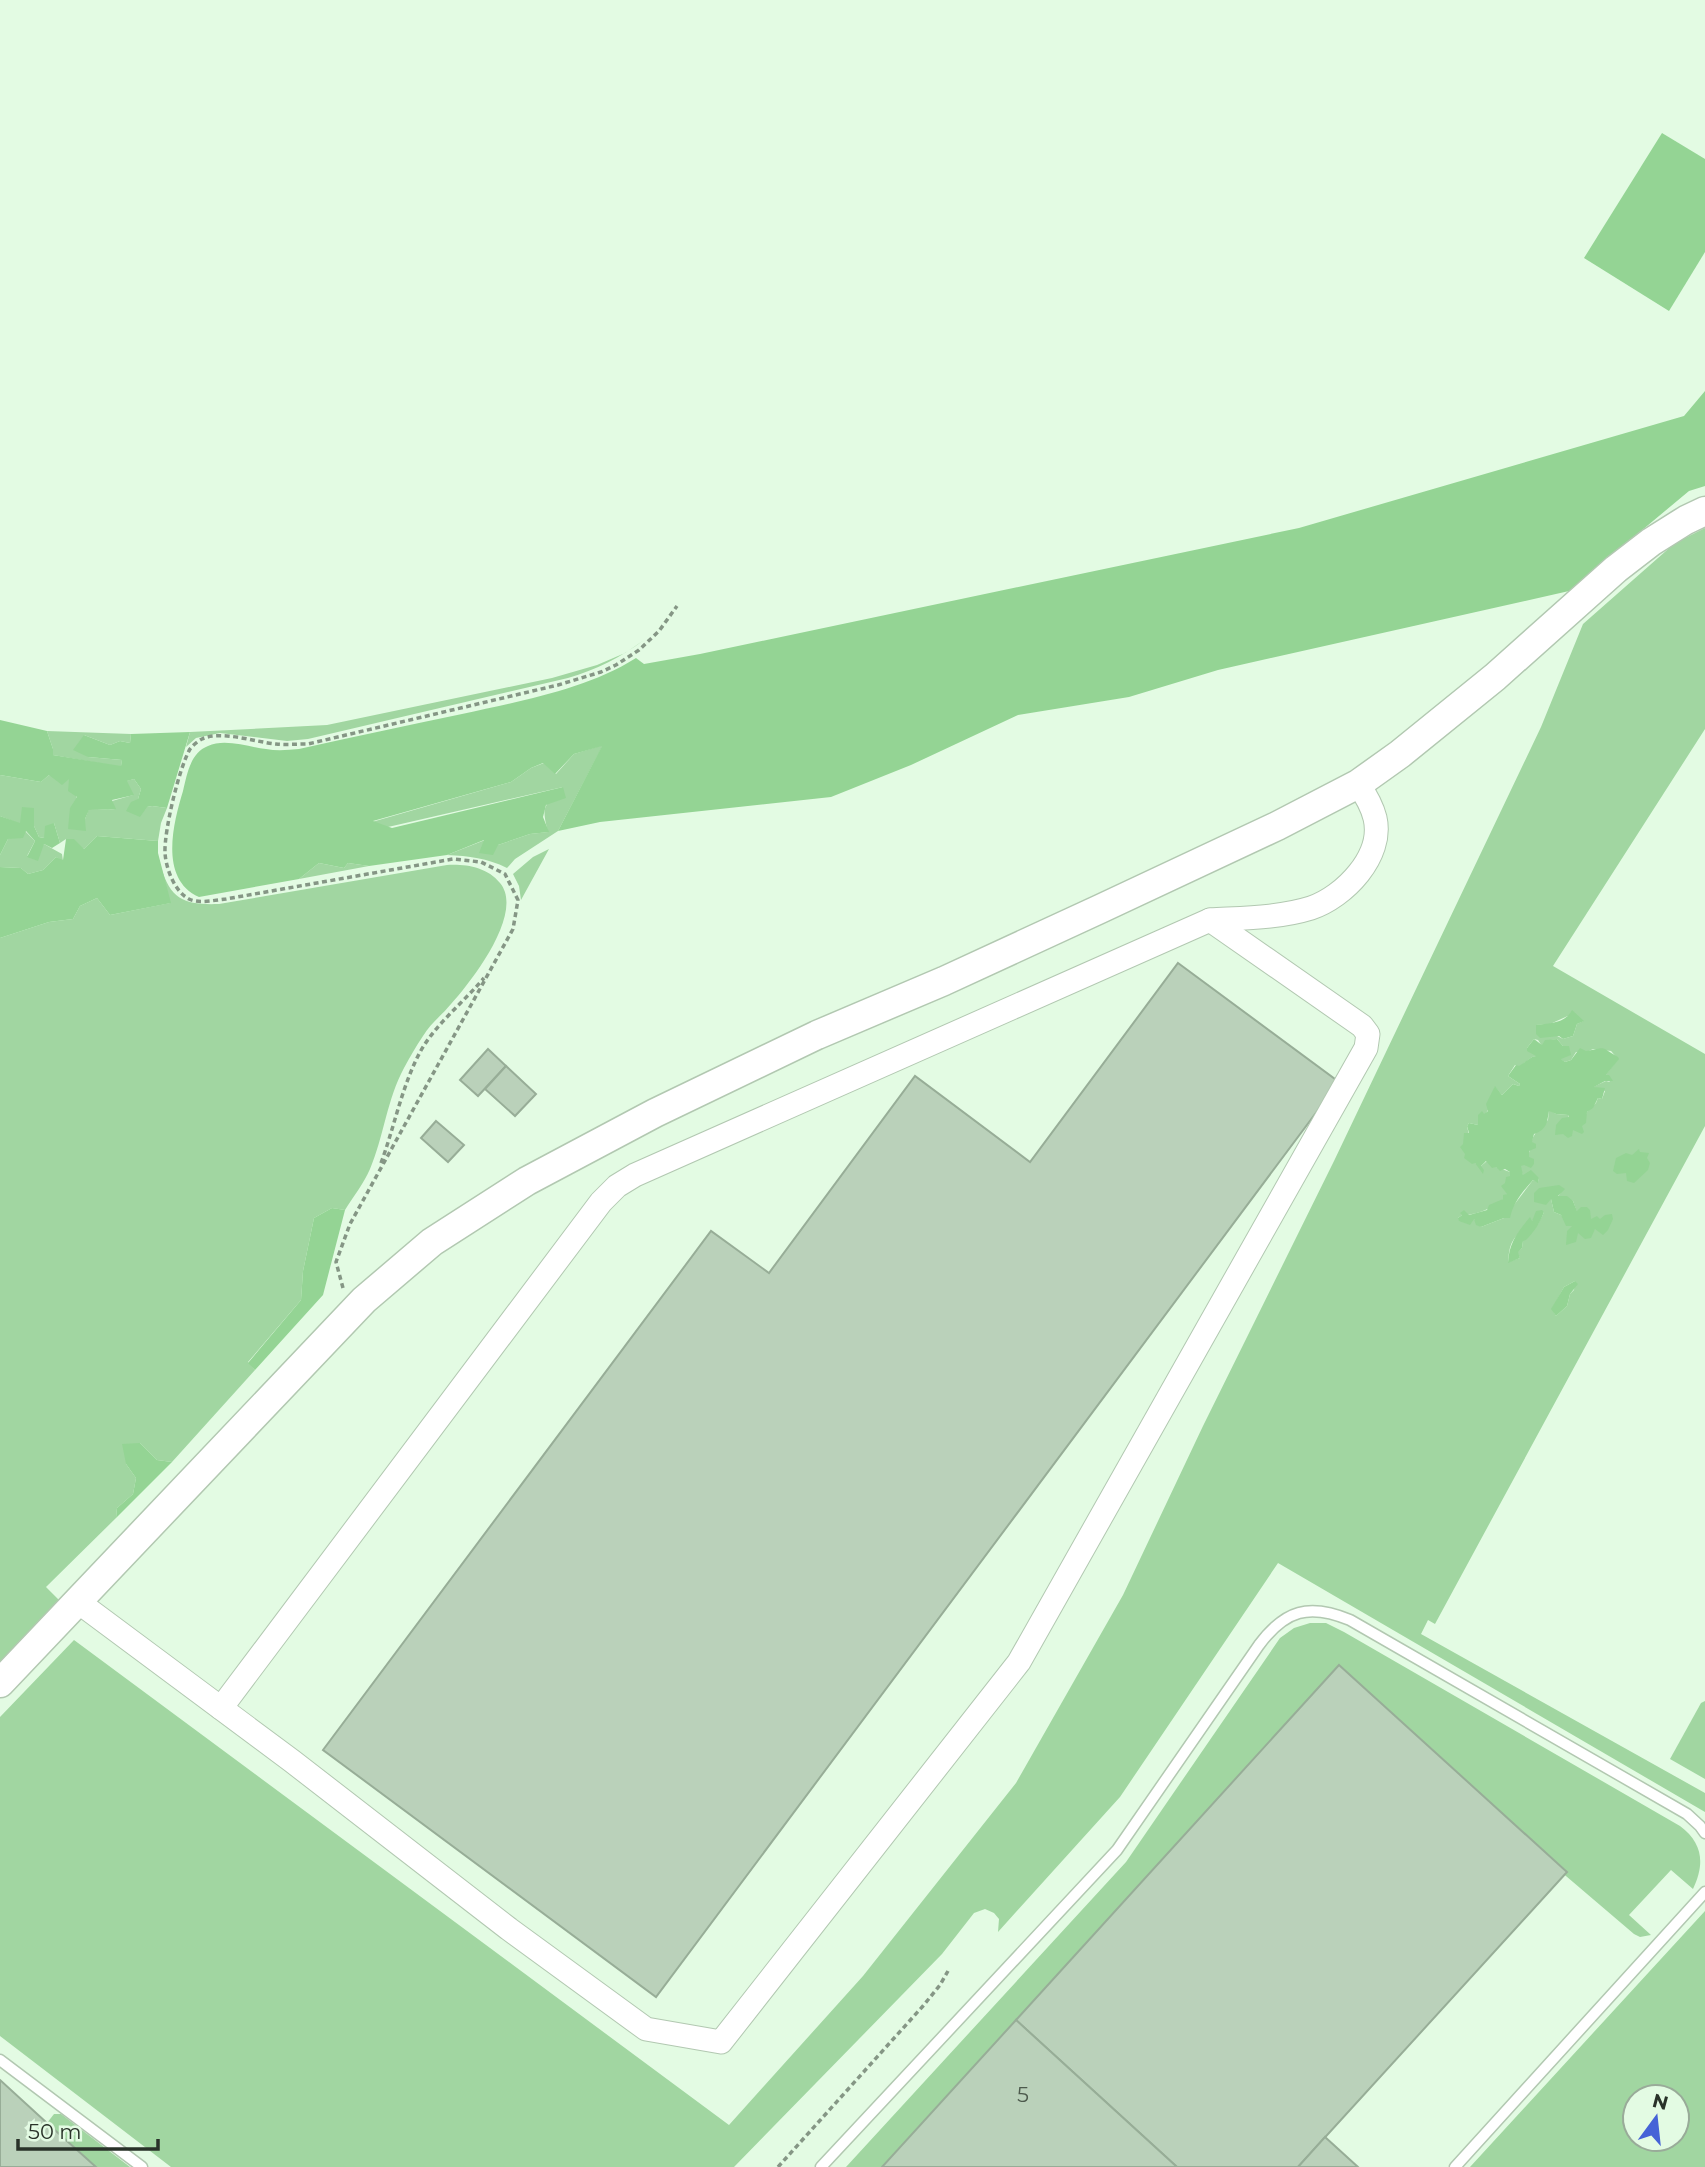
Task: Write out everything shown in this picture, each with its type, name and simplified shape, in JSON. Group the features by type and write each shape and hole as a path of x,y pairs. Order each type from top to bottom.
{"street":[{"path":"0,1683 356,1307 432,1242 527,1181 655,1113 817,1035 944,981 1100,909 1358,785 1401,754 1495,677 1616,569 1672,528 1705,511"},
{"path":"221,1708 601,1202 617,1186 635,1175 1210,920 1295,912 1324,902 1344,888 1368,858 1374,844 1375,818 1358,785"},
{"path":"77,1601 646,2029 721,2042 1019,1662 1366,1048 1368,1034 1362,1026 1210,920"}],"lane":[{"path":"821,2167 1117,1850 1271,1628 1289,1616 1309,1611 1330,1612 1350,1620 1687,1815 1705,1833"},
{"path":"1455,2167 1705,1892"},
{"path":"0,2060 142,2167"}],"path":[{"path":"356,1307 342,1287 336,1262 350,1224 513,929 518,900 505,874 481,862 453,859 207,902 189,899 176,886 165,852 167,830 183,767 191,747 201,739 212,736 276,744 308,744 558,685 601,672 631,657 648,642 677,606"},
{"path":"376,1177 403,1090 419,1055 437,1027 470,995 492,968"},
{"path":"778,2167 923,2006 948,1971"}],"green space":[{"path":"1662,133 1705,159 1705,252 1669,311 1584,258"},
{"path":"1705,391 1705,486 1689,491 1569,591 1218,670 1129,697 1018,715 911,765 831,797 600,822 558,831 602,746 574,754 555,774 543,763 511,782 373,821 392,828 563,787 566,798 546,805 543,817 549,832 530,834 498,845 493,855 479,853 484,840 447,855 369,866 348,863 344,868 319,863 299,879 199,897 186,889 178,877 172,850 176,819 193,759 208,746 229,743 274,750 299,749 552,693 595,678 636,658 644,664 700,654 1299,528 1684,416"},
{"path":"1705,528 1705,729 1553,966 1705,1054 1705,1126 1435,1624 1428,1620 1421,1634 1705,1793 1705,1812 1278,1563 1120,1797 998,1932 999,1919 994,1913 985,1909 974,1913 942,1954 734,2167 171,2167 0,2036 0,1717 74,1640 729,2125 863,1976 1016,1783 1123,1595 1541,727 1583,624 1675,543","holes":["1570,1015 1583,1021 1577,1024 1573,1036 1563,1039 1536,1025 1550,1024","1534,1039 1542,1046 1557,1039 1563,1046 1569,1047 1560,1059 1565,1062 1571,1060 1576,1052 1593,1049 1611,1051 1618,1059 1605,1076 1610,1082 1593,1087 1605,1091 1602,1099 1598,1098 1587,1112 1581,1126 1572,1129 1568,1115 1549,1110 1548,1120 1535,1134 1527,1159 1520,1166 1523,1176 1539,1178 1538,1182 1533,1180 1504,1218 1481,1227 1474,1219 1458,1218 1487,1209 1504,1198 1509,1189 1510,1172 1487,1161 1481,1166 1475,1163 1467,1126 1469,1123 1478,1125 1488,1110 1495,1087 1502,1095 1513,1084 1519,1086 1520,1084 1508,1076 1515,1065 1519,1067 1532,1057 1538,1056 1527,1048","1561,1192 1558,1197 1573,1201 1577,1212 1591,1220 1600,1220 1595,1229 1578,1232 1561,1215 1554,1212 1551,1199","1537,1211 1544,1212 1535,1228 1523,1240 1522,1248 1517,1252 1520,1258 1508,1262 1511,1244 1526,1223 1532,1222","1575,1281 1567,1306 1556,1316 1552,1309 1564,1287"]},
{"path":"624,654 568,678 308,739 287,741 220,733 196,738 186,747 190,732 327,725 552,678"},
{"path":"0,720 47,731 53,755 121,766 122,760 88,757 73,750 84,735 110,745 120,741 130,743 131,734 190,732 167,808 147,807 140,817 126,811 131,802 138,799 141,789 134,779 127,781 134,795 112,800 116,809 89,810 85,819 86,831 68,829 70,808 77,797 68,791 69,779 62,785 49,775 41,782 0,775"},
{"path":"47,731 131,734 130,743 120,741 110,745 84,735 88,757 122,760 121,767 53,755"},
{"path":"603,745 558,831 515,859 507,868 478,858 447,855 485,840 498,845 530,834 548,832 546,807 563,787 178,875 174,864 372,822 511,782 531,768 544,763 556,774 574,754"},
{"path":"0,775 41,782 49,775 69,778 85,819 89,809 115,809 112,801 133,795 126,781 134,779 141,789 138,799 147,807 167,808 158,841 97,836 84,849 66,839 60,843 54,823 44,838 39,837 34,826 34,809 20,824 0,816"},
{"path":"22,807 34,808 34,826 39,837 44,838 45,826 54,823 60,843 52,848 44,844 38,861 27,857 35,841 26,831 23,838 8,839 0,855 0,816 20,823"},
{"path":"25,831 35,841 27,856 44,844 62,854 63,861 56,857 43,870 28,874 21,868 0,867 0,855 8,839"},
{"path":"97,836 158,841 158,853 171,903 110,915 97,898 80,906 73,919 49,922 0,938 0,867 21,868 28,874 43,870 56,857 63,860 66,839 74,839 84,849"},
{"path":"549,849 521,900 519,886 513,874 533,857"},
{"path":"319,863 344,868 348,863 369,866 299,879"},
{"path":"447,865 476,868 489,873 500,883 506,896 506,911 501,929 482,964 426,1032 404,1068 393,1092 375,1156 358,1190 345,1210 332,1208 314,1218 303,1271 301,1300 248,1362 255,1370 172,1462 157,1460 140,1443 126,1464 136,1478 133,1494 117,1508 116,1518 46,1587 61,1602 0,1670 0,938 49,922 73,919 80,906 97,898 110,915 170,903 161,867 170,887 181,899 219,904"},
{"path":"1572,1010 1584,1021 1577,1024 1573,1036 1563,1039 1559,1036 1540,1038 1536,1034 1536,1025 1561,1020"},
{"path":"1534,1039 1542,1045 1545,1040 1557,1039 1563,1046 1569,1046 1571,1055 1561,1059 1565,1062 1571,1060 1580,1048 1586,1051 1605,1049 1619,1059 1606,1075 1613,1081 1605,1081 1594,1087 1605,1088 1602,1099 1598,1098 1593,1108 1587,1112 1582,1134 1573,1130 1572,1136 1568,1138 1563,1134 1555,1135 1556,1125 1562,1118 1569,1117 1549,1111 1544,1128 1534,1134 1532,1142 1536,1144 1536,1148 1529,1151 1529,1157 1534,1159 1534,1164 1531,1168 1521,1166 1523,1175 1531,1170 1539,1178 1538,1183 1533,1180 1526,1188 1516,1202 1510,1218 1481,1227 1476,1225 1474,1219 1470,1225 1459,1221 1458,1218 1462,1215 1460,1213 1464,1210 1469,1215 1487,1210 1489,1205 1503,1199 1503,1195 1507,1194 1501,1186 1506,1177 1510,1176 1510,1172 1492,1168 1486,1161 1481,1166 1483,1174 1475,1163 1472,1164 1464,1158 1465,1154 1460,1147 1464,1133 1469,1133 1469,1123 1478,1125 1478,1115 1482,1111 1484,1114 1488,1111 1486,1104 1495,1086 1502,1095 1513,1084 1519,1086 1520,1084 1508,1076 1516,1065 1519,1066 1536,1056 1527,1051"},
{"path":"1639,1149 1640,1152 1649,1153 1647,1158 1650,1163 1648,1170 1634,1183 1627,1181 1626,1173 1617,1174 1613,1171 1616,1158 1626,1153 1632,1155"},
{"path":"1559,1185 1565,1189 1558,1196 1567,1196 1573,1201 1577,1211 1581,1207 1587,1207 1591,1219 1612,1214 1613,1219 1603,1235 1595,1229 1591,1238 1585,1239 1578,1233 1576,1242 1566,1245 1567,1231 1572,1226 1566,1226 1561,1215 1554,1212 1551,1199 1546,1205 1534,1202 1534,1193 1539,1188"},
{"path":"332,1208 345,1210 323,1295 255,1370 248,1363 301,1300 303,1271 314,1218"},
{"path":"1536,1211 1544,1212 1536,1227 1523,1241 1518,1252 1520,1258 1508,1263 1512,1243 1518,1233 1530,1217 1532,1221"},
{"path":"1575,1281 1578,1284 1570,1294 1567,1306 1556,1316 1551,1309 1564,1287"},
{"path":"140,1443 157,1460 172,1462 116,1518 117,1508 133,1494 136,1478 126,1464 122,1444"},
{"path":"1310,1623 1326,1623 1344,1632 1680,1826 1693,1839 1700,1854 1699,1871 1693,1889 1671,1870 1629,1915 1651,1935 1640,1937 1634,1934 1336,1680 890,2167 846,2167 1126,1862 1280,1638 1294,1628"},
{"path":"1705,1701 1705,1779 1670,1759 1701,1703"},
{"path":"1705,1911 1705,2167 1470,2167"},
{"path":"54,2114 61,2114 130,2167 96,2167 47,2123"}],"building":[{"path":"1178,963 1339,1082 656,1997 323,1750 711,1231 769,1273 915,1076 1030,1162"},
{"path":"488,1049 506,1066 478,1096 460,1080"},
{"path":"506,1066 536,1094 515,1116 485,1089"},
{"path":"436,1121 464,1145 448,1162 421,1138"},
{"path":"1339,1665 1567,1872 1298,2167 1177,2167 1016,2020"},
{"path":"1016,2020 1177,2167 882,2167"},
{"path":"0,2080 47,2123 96,2167 0,2167"},
{"path":"1325,2137 1358,2167 1298,2167"}]}
